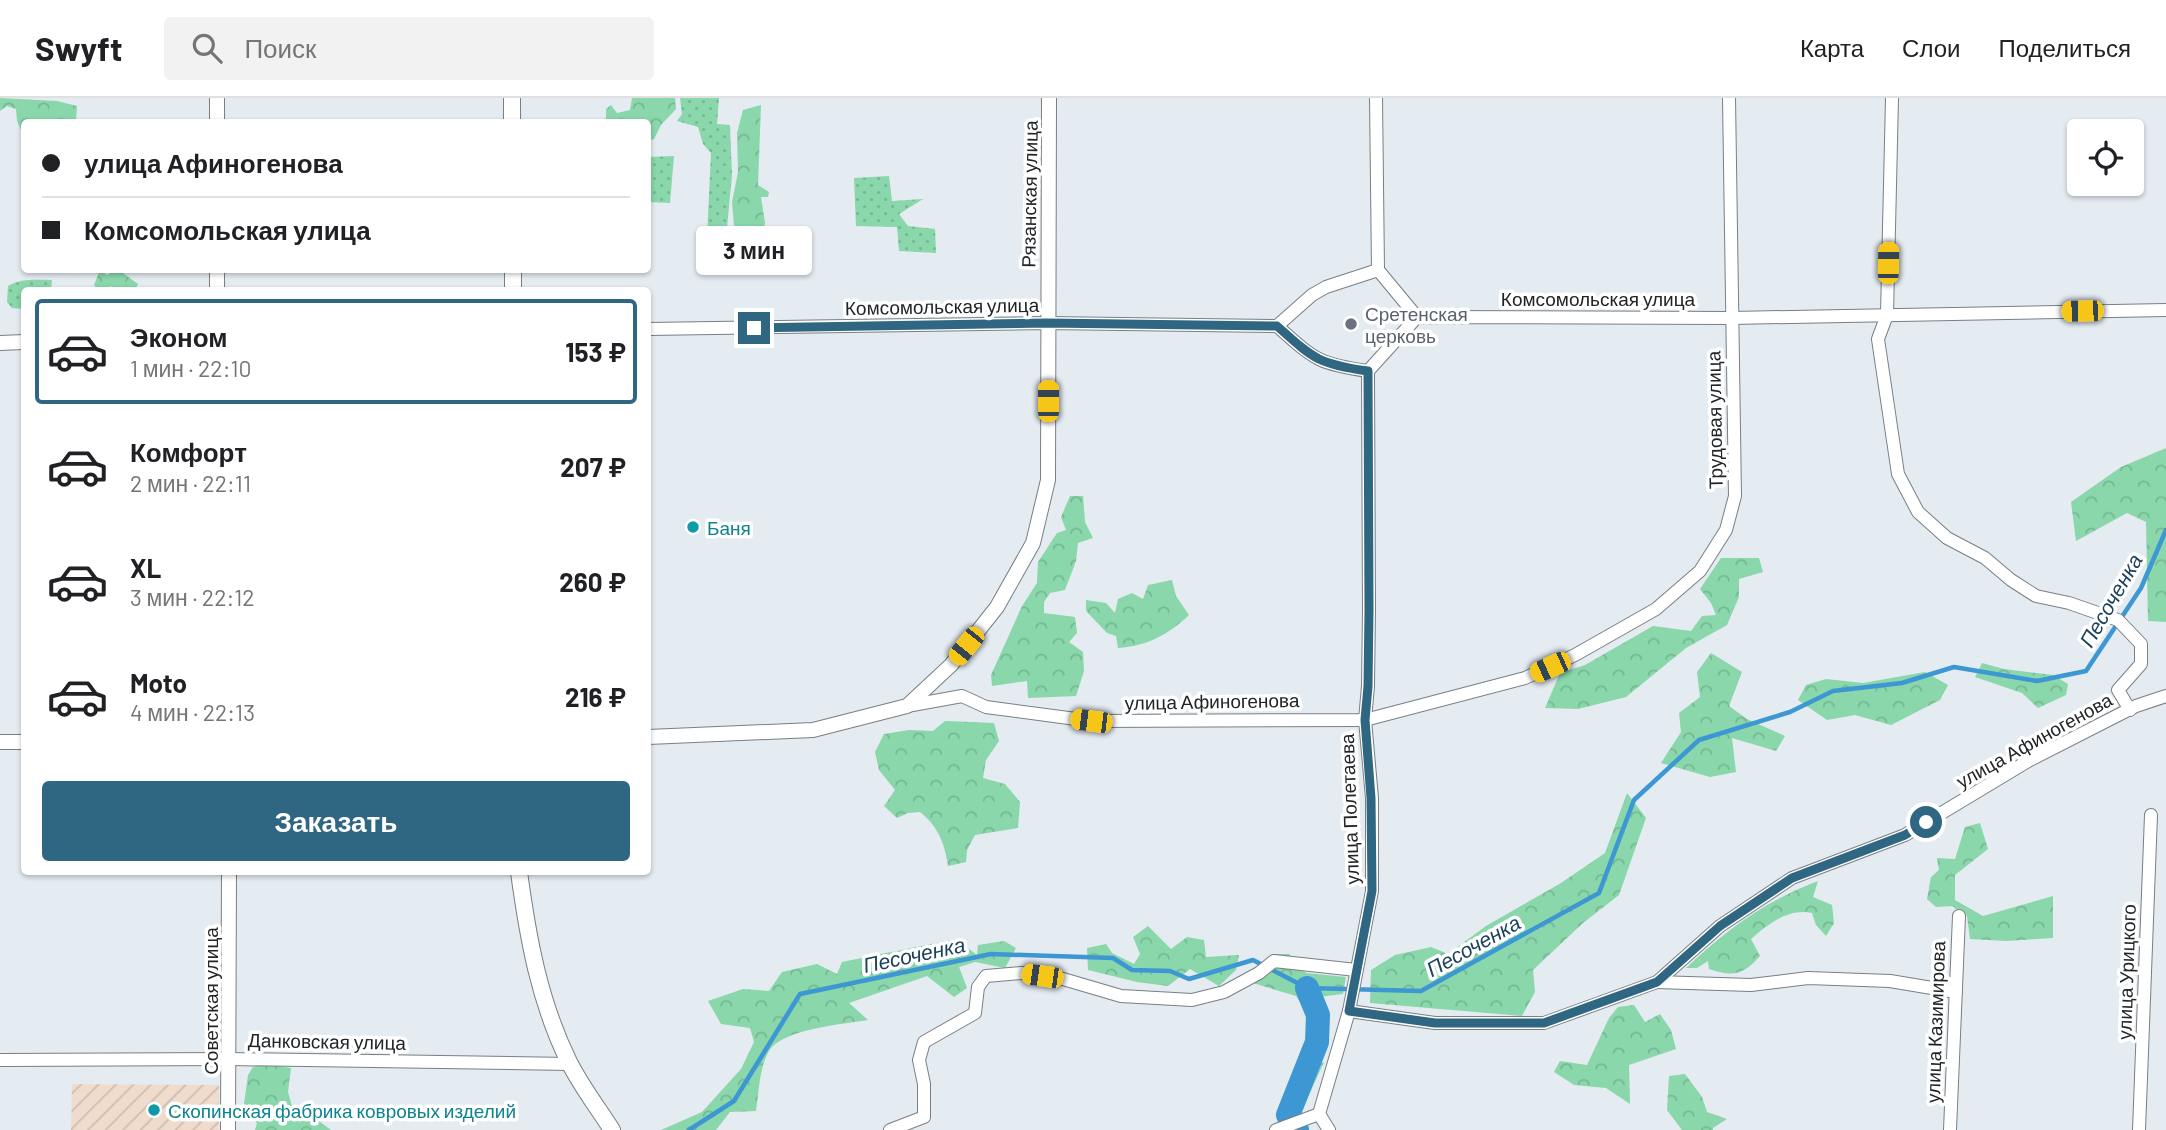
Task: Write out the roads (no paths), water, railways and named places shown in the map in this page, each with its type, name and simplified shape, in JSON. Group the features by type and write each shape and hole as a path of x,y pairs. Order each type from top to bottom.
{"main road":[{"path":"512,98 512,119"},
{"path":"519,875 529,944 545,1004 570,1064 612,1130"}],"street":[{"path":"217,98 217,119"},
{"name":"Рязанская улица","path":"907,706 951,665 997,607 1033,542 1048,480 1049,98"},
{"path":"1376,98 1378,270 1417,317 1368,371 1322,362 1309,355 1277,326 1325,287 1378,270"},
{"name":"Трудовая улица","path":"1365,720 1525,678 1575,655 1656,609 1700,571 1726,530 1735,496 1729,98"},
{"path":"1892,98 1887,315 1878,339 1898,474 1918,512 1947,538 1985,558 2011,580 2036,596 2069,603 2118,620 2141,644 2141,664 2118,690 2130,710"},
{"name":"Комсомольская улица","path":"1417,317 1732,318 2166,310"},
{"name":"Комсомольская улица","path":"651,329 1047,323 1277,326"},
{"path":"0,343 21,342"},
{"name":"улица Полетаева","path":"1319,1114 1349,1011 1372,891 1371,798 1365,720 1369,610 1368,371"},
{"name":"улица Афиногенова","path":"651,737 813,730 907,706 962,696 986,707 1091,721 1365,720"},
{"name":"улица Афиногенова","path":"1349,1011 1435,1023 1544,1023 1657,982 1720,926 1792,878 1905,835 2028,761 2130,710 2166,696"},
{"path":"0,741 21,742"},
{"name":"улица Урицкого","path":"2140,1130 2151,815"},
{"name":"Советская улица","path":"228,1130 229,875"},
{"name":"улица Казимирова","path":"1950,1130 1959,916"},
{"path":"890,1130 925,1117 924,1084 919,1060 925,1042 975,1013 978,987 986,976 1021,973 1063,979 1121,996 1192,1000 1224,992 1275,961 1356,970"},
{"path":"1657,982 1751,985 1808,978 1890,981 1956,992"},
{"name":"Данковская улица","path":"0,1060 230,1059 570,1064"},
{"path":"1276,1130 1319,1114 1329,1130"}],"waterway":[{"name":"Песоченка","path":"689,1130 734,1101 800,994 991,954 1113,958 1132,970 1170,971 1189,979 1253,960 1307,988 1421,991 1599,893 1634,800 1699,740 1790,712 1833,691 1902,683 1954,667 2037,681 2086,671 2141,588 2166,530"},
{"path":"1297,1130 1288,1115 1317,1042 1318,1015 1307,988"}],"place":[{"name":"Сретенская церковь","path":"1351,324"},
{"name":"Баня","path":"693,527"},
{"name":"Скопинская фабрика ковровых изделий","path":"154,1110"}]}
